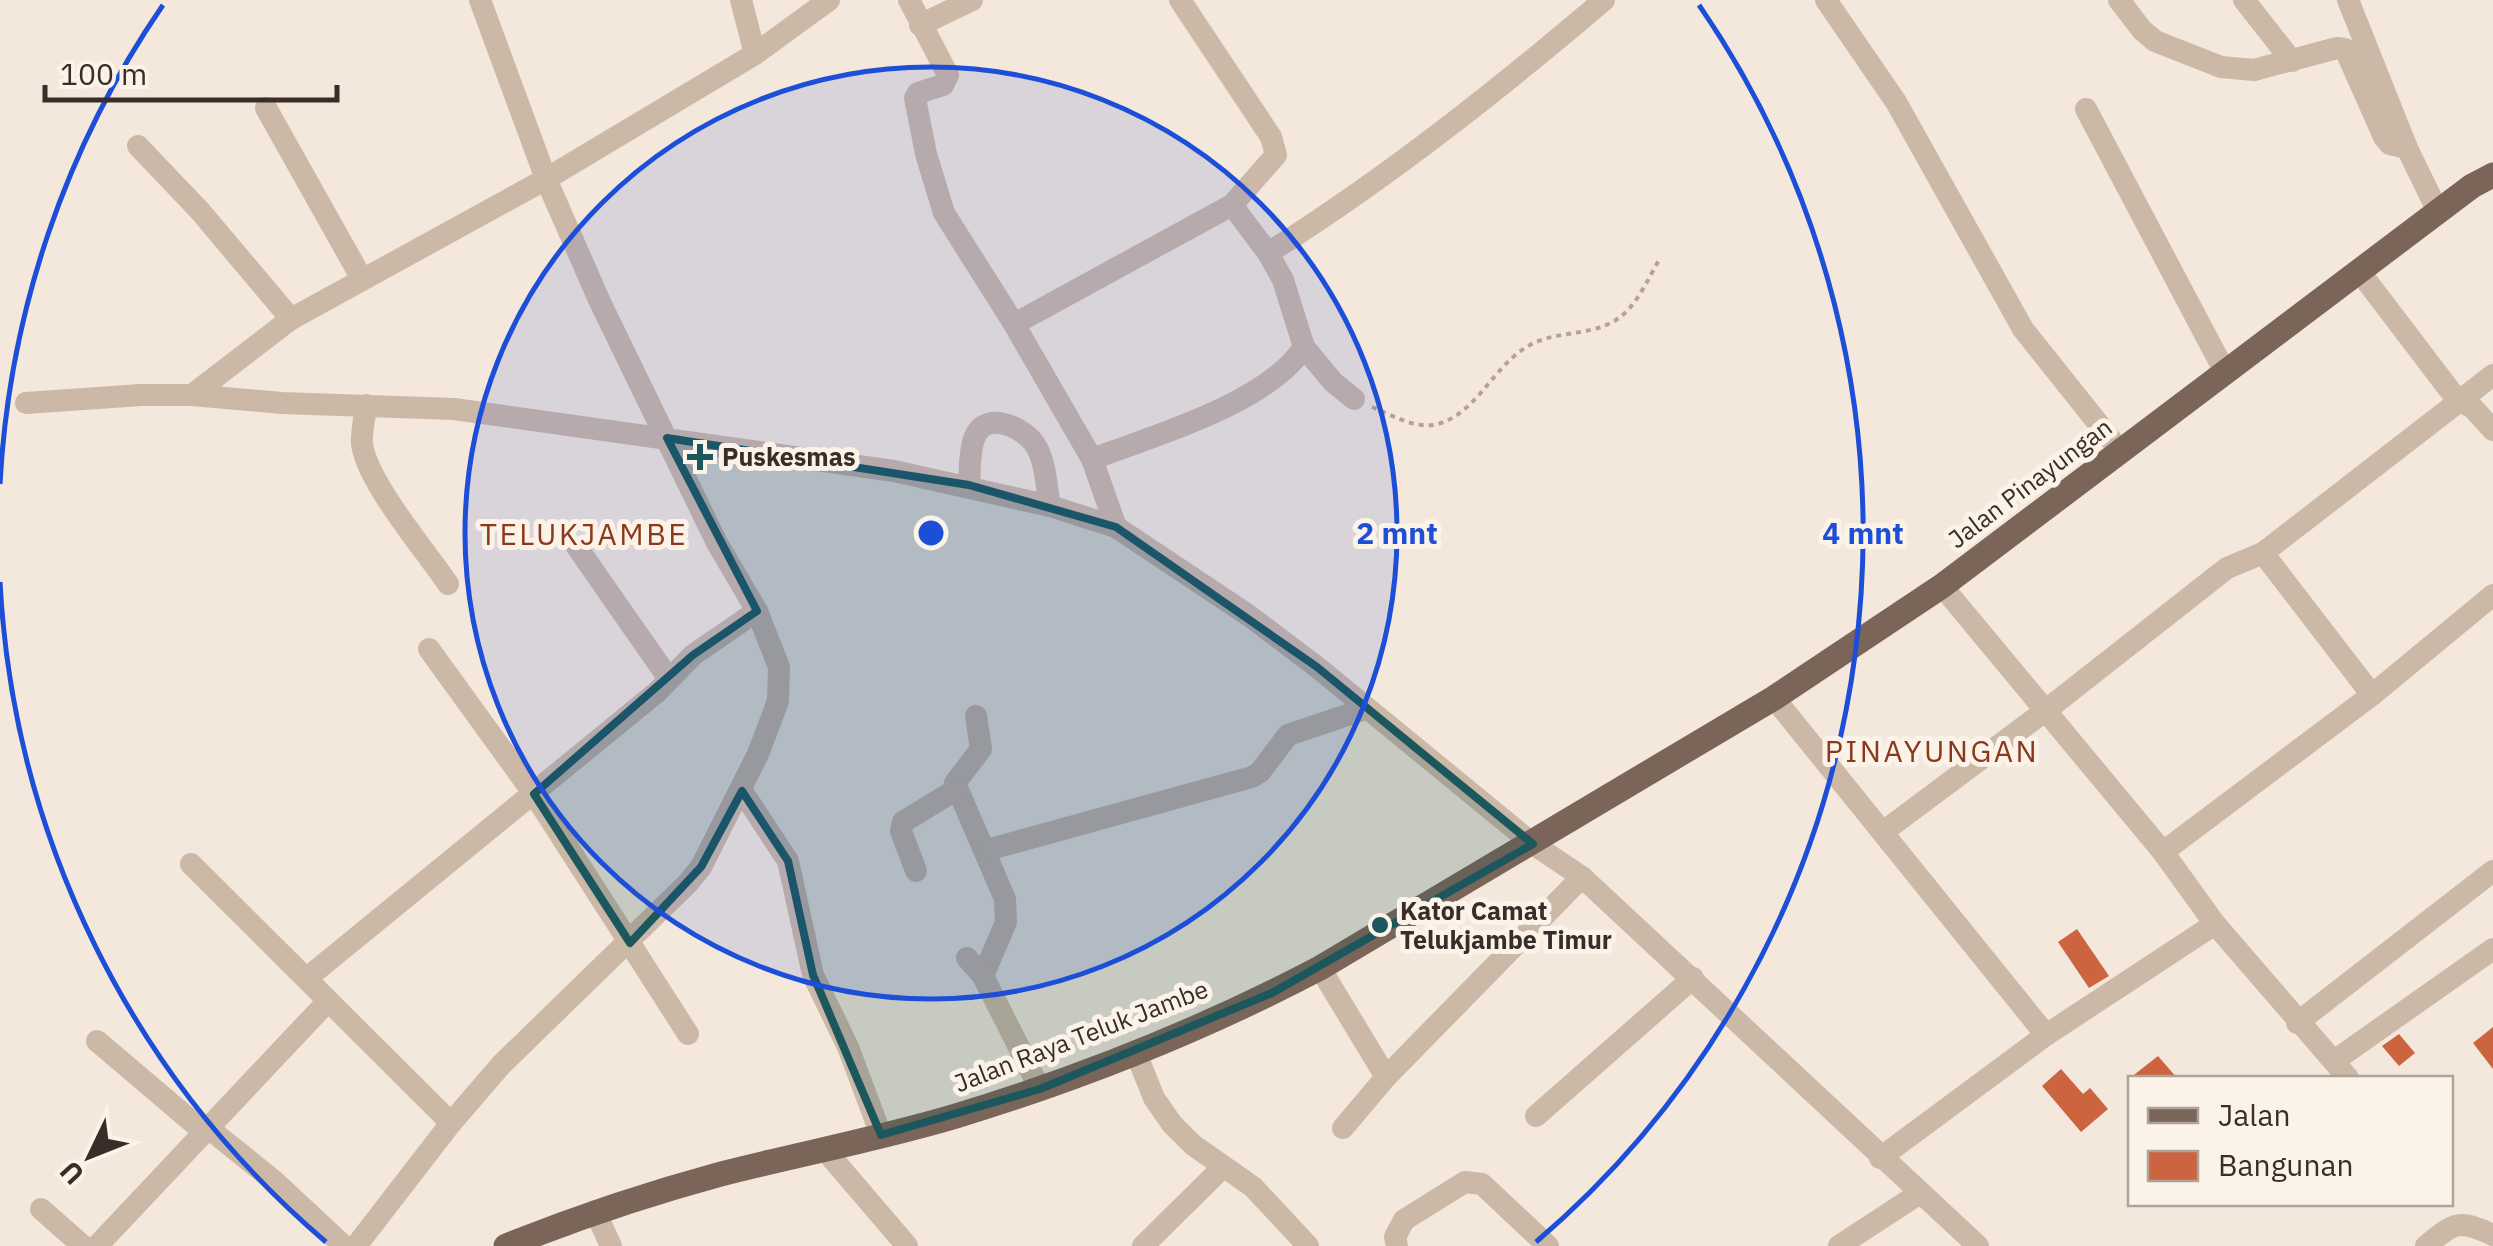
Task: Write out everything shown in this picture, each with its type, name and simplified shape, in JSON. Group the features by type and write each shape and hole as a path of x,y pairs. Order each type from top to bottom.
{"main road":[{"name":"Jalan Pinayungan","path":"1533,844 1774,698 1942,586 2358,271 2472,186 2493,175"},
{"name":"Jalan Raya Teluk Jambe","path":"506,1246 549,1238 595,1211 1040,1089 1136,1053 1320,968 1533,844"}],"street":[{"path":"356,1246 502,1064 674,900 700,867 742,791 778,700 779,667 757,611 717,543 600,302 546,179 480,0"},
{"path":"741,0 755,54"},
{"path":"192,395 291,319 546,179 755,54 829,0"},
{"path":"909,0 948,75 943,85 918,93 915,98 926,154 944,213 1092,458 1116,527"},
{"path":"920,25 972,0"},
{"path":"1014,324 1232,204 1276,155 1276,148 1180,0"},
{"path":"1268,252 1422,147 1604,0"},
{"path":"1826,0 1896,102 2023,329 2121,452"},
{"path":"2119,0 2155,40 2221,67 2254,70 2346,49 2384,137 2390,144 2406,148"},
{"path":"2244,0 2292,61"},
{"path":"2348,0 2406,148 2438,212"},
{"path":"266,108 362,279"},
{"path":"2086,110 2225,372"},
{"path":"138,146 200,211 291,319"},
{"path":"1232,204 1268,252 1283,280 1304,347 1332,382 1354,399"},
{"path":"2358,271 2458,402 2472,407 2493,430"},
{"path":"1092,458 1223,408 1281,374 1304,347"},
{"path":"1883,832 2046,711 2227,568 2264,553 2493,375"},
{"path":"26,404 192,395 473,411 968,485 1116,527 1318,667 1533,844 1582,877 1978,1246"},
{"path":"366,405 362,442 366,459 383,491 448,584"},
{"path":"968,485 975,434 983,425 1009,425 1034,442 1042,458 1050,506"},
{"path":"577,547 670,678"},
{"path":"2264,553 2372,695"},
{"path":"1942,586 2162,852 2214,924 2341,1070 2493,949"},
{"path":"2162,852 2372,695 2493,595"},
{"path":"306,978 657,692 693,655 757,611"},
{"path":"429,649 534,794 688,1034"},
{"path":"1774,698 2046,1036"},
{"path":"987,850 1252,777 1288,735 1365,709"},
{"path":"976,716 981,748 956,779 957,789 987,850 1005,899 1006,922 984,976"},
{"path":"916,871 901,831 903,822 957,789"},
{"path":"742,791 788,861 813,974 848,1047 881,1135"},
{"path":"191,864 451,1123"},
{"path":"2297,1023 2493,871"},
{"path":"1342,1128 1582,877"},
{"path":"1880,1158 2046,1036 2214,924"},
{"path":"968,958 984,976 1040,1089"},
{"path":"1320,968 1386,1078"},
{"path":"1536,1116 1693,978"},
{"path":"97,1246 328,1001"},
{"path":"97,1041 344,1246"},
{"path":"1136,1053 1154,1098 1172,1124 1192,1145 1253,1187 1308,1246"},
{"path":"825,1150 906,1246"},
{"path":"1146,1245 1222,1168"},
{"path":"1398,1246 1395,1237 1404,1220 1465,1182 1475,1181 1548,1246"},
{"path":"1839,1246 1920,1194"},
{"path":"2449,1206 2464,1224"},
{"path":"41,1209 83,1246"},
{"path":"595,1211 611,1246"},
{"path":"2426,1246 2452,1225 2464,1224 2493,1235"}],"path":[{"path":"1354,399 1419,425 1436,425 1468,406 1519,351 1535,342 1582,333 1622,316 1658,260"}],"highlighted area":[{"path":"667,438 969,485 1116,527 1317,667 1533,844 1272,993 1040,1089 881,1135 813,975 788,861 742,791 701,867 630,943 534,794 693,655 757,611"}],"building":[{"path":"2077,929 2109,976 2089,988 2058,942"},
{"path":"2493,1027 2493,1069 2473,1043"},
{"path":"2399,1034 2415,1053 2399,1066 2382,1046"},
{"path":"2158,1056 2175,1076 2133,1076"},
{"path":"2061,1069 2083,1094 2090,1088 2108,1109 2081,1132 2042,1086"}],"place":[{"name":"Puskesmas","path":"700,457"},
{"name":"Kator Camat Telukjambe Timur","path":"1380,925"}],"district":[{"name":"TELUKJAMBE","path":"584,535"},
{"name":"PINAYUNGAN","path":"1932,752"}]}
